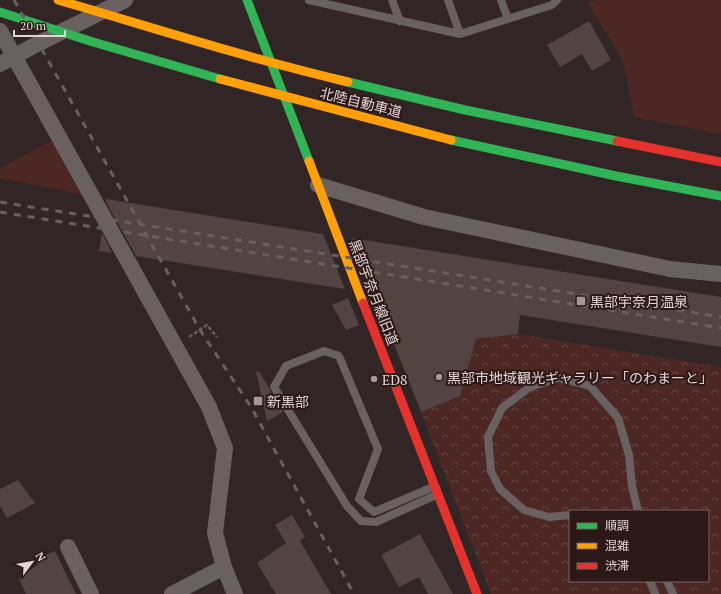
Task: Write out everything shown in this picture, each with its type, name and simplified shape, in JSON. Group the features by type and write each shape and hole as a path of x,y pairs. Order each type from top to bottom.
{"main road":[{"name":"北陸自動車道","path":"58,0 314,74 465,110 721,162"},
{"name":"黒部宇奈月線旧道","path":"248,0 437,495 477,594"},
{"name":"北陸自動車道","path":"0,12 207,76 460,142 616,176 721,196"}],"street":[{"path":"0,64 125,0"},
{"path":"0,31 209,407 225,448 215,533 224,567 235,594"},
{"path":"318,185 424,217 670,269 721,274"},
{"path":"68,547 91,594"},
{"path":"172,594 224,567"}],"lane":[{"path":"308,0 336,3 400,21 460,34 508,19 553,2"},
{"path":"392,0 400,21"},
{"path":"448,0 460,34"},
{"path":"501,0 508,19"},
{"path":"434,486 374,512 359,499 378,449 339,356 324,351 286,366 274,387 347,506 361,521 376,522 437,495"},
{"path":"569,515 549,517 524,510 500,489 491,471 488,437 502,408 530,387 559,378 590,386 618,418 629,455 632,486 638,510"},
{"path":"650,582 655,594"},
{"path":"667,582 673,594"}],"path":[{"path":"175,346 207,325 217,337"}],"green space":[{"path":"596,0 721,0 721,134 634,117 623,61 588,3"},
{"path":"53,140 106,199 0,178 0,168"},
{"path":"518,334 721,367 721,594 491,594 421,412 460,396 476,339"}],"building":[{"path":"589,21 611,60 592,71 582,54 560,67 547,45"},
{"path":"106,199 323,234 345,289 136,256 106,202"},
{"path":"102,233 112,253 99,251"},
{"path":"352,238 721,297 721,347 520,315 518,334 476,339 460,396 421,412"},
{"path":"348,298 359,325 346,330 332,305"},
{"path":"259,371 283,412 267,421 256,372"},
{"path":"18,480 35,503 7,518 0,506 0,489"},
{"path":"292,515 305,537 300,541 331,594 276,594 257,563 286,543 275,525"},
{"path":"420,534 453,594 428,594 419,577 399,587 381,555"},
{"path":"55,551 76,594 26,594 19,579 38,564 36,559"}],"railway":[{"path":"14,0 200,330 251,407 354,594"},
{"path":"0,202 721,317"},
{"path":"0,212 721,328"}],"traffic: fast":[{"path":"247,0 309,161"},
{"path":"0,12 93,42 220,79"},
{"path":"348,82 465,110 617,141"},
{"path":"451,140 616,176 721,196"}],"traffic: slow":[{"path":"58,0 238,53 348,82"},
{"path":"220,79 451,140"},
{"path":"309,161 363,303"}],"traffic: jam":[{"path":"617,141 721,162"},
{"path":"363,303 477,594"}],"place":[{"name":"黒部宇奈月温泉","path":"581,301"},
{"name":"黒部市地域観光ギャラリー「のわまーと」","path":"439,377"},
{"name":"ED8","path":"374,379"},
{"name":"新黒部","path":"258,401"}]}
